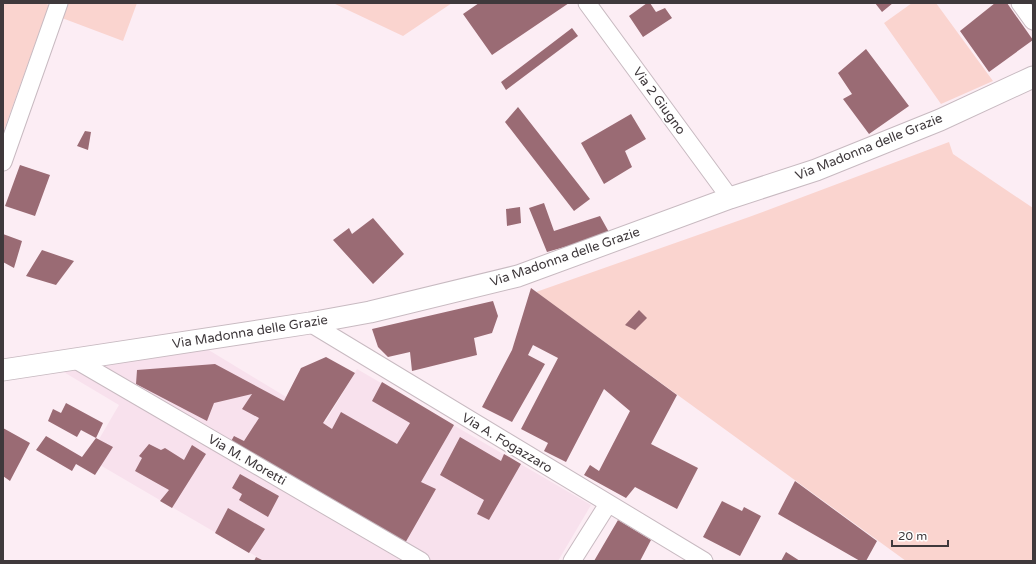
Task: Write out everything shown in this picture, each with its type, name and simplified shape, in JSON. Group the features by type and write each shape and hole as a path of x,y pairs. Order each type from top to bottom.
{"street":[{"path":"3,162 59,3"},
{"name":"Via 2 Giugno","path":"587,3 730,198"},
{"path":"1020,3 1033,21"},
{"name":"Via Madonna delle Grazie","path":"3,370 310,323 370,312 518,276 730,198 816,170 940,120 1033,77"},
{"name":"Via A. Fogazzaro","path":"310,323 704,561"},
{"name":"Via M. Moretti","path":"74,359 421,561"},
{"path":"572,561 608,504"}],"shaded area":[{"path":"3,3 44,3 49,5 3,133"},
{"path":"67,3 137,3 123,41 62,18"},
{"path":"333,3 452,3 403,36"},
{"path":"912,3 936,3 993,81 941,104 884,23"},
{"path":"949,142 953,154 1033,208 1033,561 906,561 536,292 749,217"},
{"path":"207,349 326,421 357,369 591,505 558,561 264,561 88,458 119,405 62,371"}],"building":[{"path":"479,3 569,3 492,55 463,14"},
{"path":"647,3 650,3 656,12 665,8 672,18 643,37 629,16"},
{"path":"875,3 893,3 882,12"},
{"path":"995,3 1007,3 1033,40 989,72 960,31"},
{"path":"572,28 578,36 506,90 501,82"},
{"path":"866,49 909,106 869,134 843,99 852,94 838,73"},
{"path":"518,107 590,199 574,211 505,122"},
{"path":"631,114 646,139 625,151 632,167 604,184 581,143"},
{"path":"85,131 91,132 88,150 77,146"},
{"path":"20,165 50,175 35,216 5,206"},
{"path":"544,203 554,231 600,216 610,234 547,252 529,208"},
{"path":"520,207 521,223 507,226 506,209"},
{"path":"373,218 404,254 373,284 333,240 349,228 352,234"},
{"path":"3,234 22,241 14,268 3,262"},
{"path":"42,250 74,261 56,285 26,276"},
{"path":"531,288 677,395 651,444 698,468 677,509 635,487 626,498 584,475 590,465 599,471 630,411 604,389 566,462 544,451 548,443 521,429 558,358 533,345 528,355 545,364 512,422 482,407 512,350"},
{"path":"493,301 498,316 492,333 474,338 477,355 412,371 410,352 388,357 378,347 372,329"},
{"path":"639,310 647,318 635,330 625,325"},
{"path":"326,357 355,373 323,423 332,429 341,412 397,444 410,423 372,401 382,382 454,425 421,482 436,489 404,545 230,443 234,436 244,441 259,418 242,409 252,394 214,403 207,421 136,384 137,370 215,364 284,401 301,368"},
{"path":"66,403 103,423 96,438 81,430 77,437 48,421 53,409 61,413"},
{"path":"3,428 30,443 10,481 3,476"},
{"path":"46,436 82,457 96,438 113,447 95,475 76,464 72,471 36,450"},
{"path":"460,437 501,461 504,454 521,464 489,520 477,514 484,500 440,475"},
{"path":"149,444 161,450 165,448 184,460 192,445 206,454 172,508 160,501 169,490 135,471 142,458 139,456"},
{"path":"240,474 279,496 268,517 239,500 242,494 232,488"},
{"path":"795,481 877,541 866,561 860,561 778,514"},
{"path":"722,501 742,511 744,507 761,516 740,556 703,537"},
{"path":"228,508 265,529 249,553 215,533"},
{"path":"618,520 651,540 640,561 594,561"},
{"path":"786,552 800,561 781,561"},
{"path":"256,557 264,561 254,561"}]}
